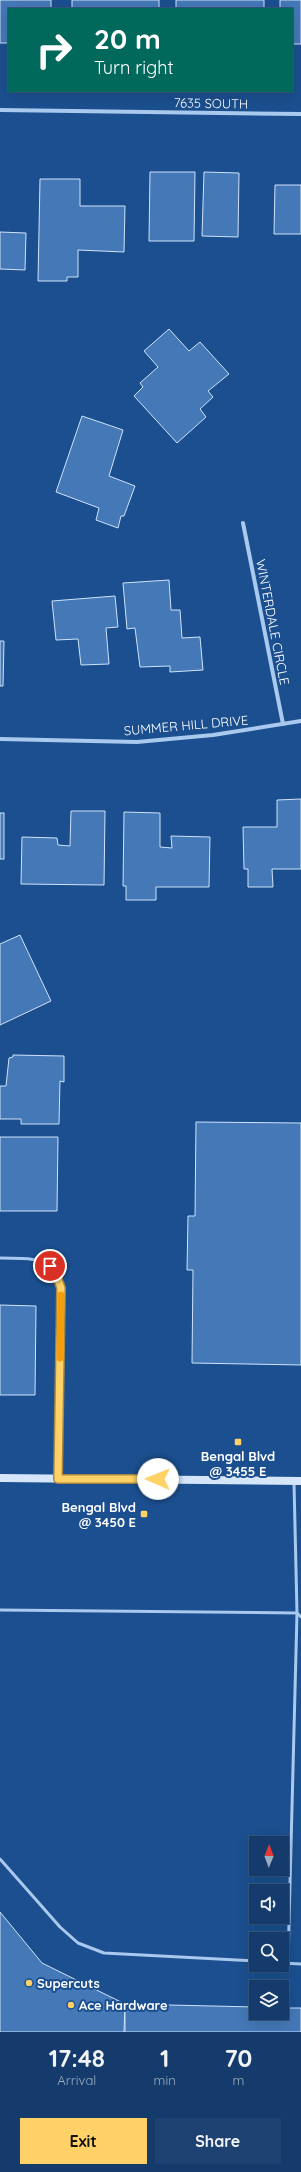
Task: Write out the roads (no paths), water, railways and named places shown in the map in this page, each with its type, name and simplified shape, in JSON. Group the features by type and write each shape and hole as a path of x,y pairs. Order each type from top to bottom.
{"main road":[{"path":"0,1478 297,1481"}],"street":[{"name":"7635 SOUTH","path":"0,110 301,114"},
{"name":"WINTERDALE CIRCLE","path":"243,523 283,724"},
{"name":"SUMMER HILL DRIVE","path":"0,739 137,742 213,736 301,721"}],"lane":[{"path":"0,1258 36,1259 53,1270 61,1288 58,1479"},
{"path":"289,1932 297,1613 297,1481"},
{"path":"0,1610 297,1613 301,1610"},
{"path":"297,1613 301,1617"},
{"path":"0,1859 60,1927 78,1943 104,1953 249,1961"},
{"path":"289,1963 301,1964"}],"place":[{"name":"Bengal Blvd @ 3455 E","path":"238,1442"},
{"name":"Bengal Blvd @ 3450 E","path":"144,1514"},
{"name":"Supercuts","path":"29,1983"},
{"name":"Ace Hardware","path":"71,2005"}]}
